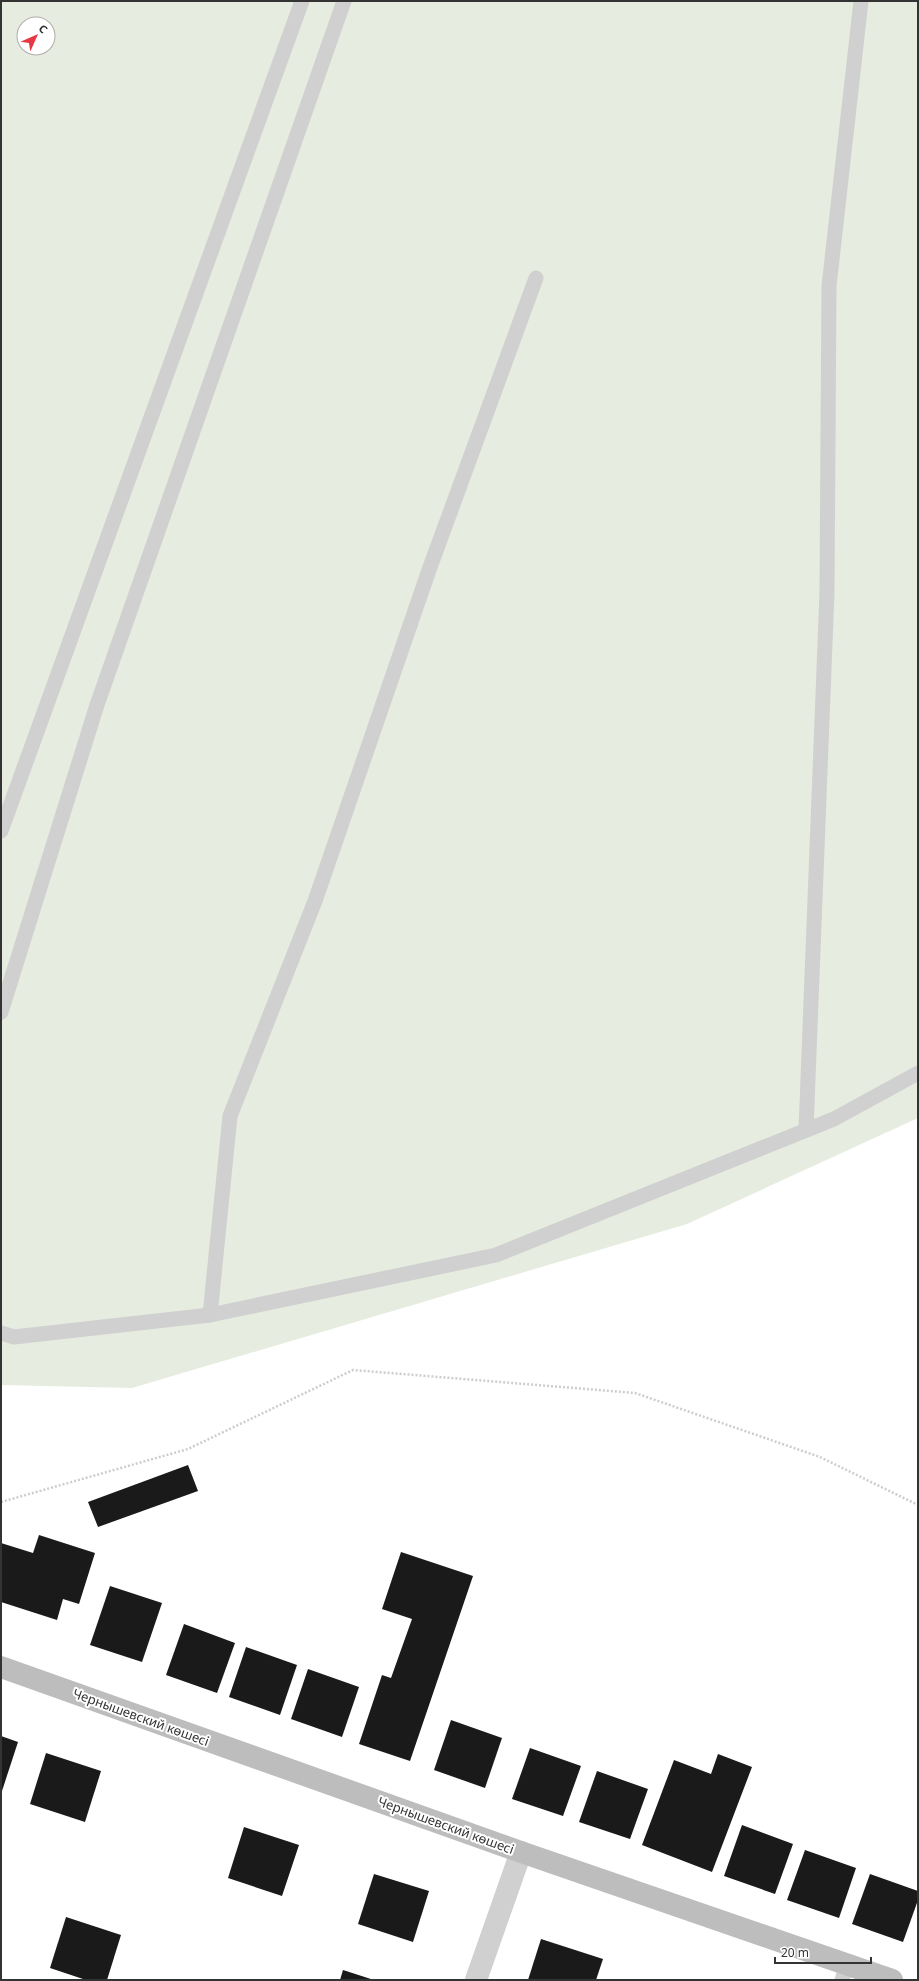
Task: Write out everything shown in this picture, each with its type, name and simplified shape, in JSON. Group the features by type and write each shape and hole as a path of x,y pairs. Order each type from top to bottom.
{"street":[{"name":"Чернышевский көшесі","path":"1,1667 520,1852 844,1972 892,1980"},
{"path":"476,1980 520,1852"}],"lane":[{"path":"1,831 302,1"},
{"path":"1,1012 97,705 344,1"},
{"path":"806,1130 827,592 829,286 861,1"},
{"path":"210,1315 230,1116 315,901 429,570 536,278"},
{"path":"1,1333 14,1337 210,1315 496,1255 834,1119 918,1073"}],"path":[{"path":"1,1502 188,1448 353,1370 635,1393 820,1457 918,1505"}],"shaded area":[{"path":"1,1 918,1 918,1118 687,1224 132,1388 1,1385"}],"building":[{"path":"188,1465 198,1491 98,1527 88,1502"},
{"path":"39,1535 95,1553 79,1604 63,1599 57,1620 1,1602 1,1543 33,1553"},
{"path":"401,1552 473,1576 410,1761 359,1744 382,1675 391,1678 412,1619 382,1609"},
{"path":"110,1586 162,1603 142,1662 90,1645"},
{"path":"184,1624 235,1643 217,1693 166,1675"},
{"path":"246,1647 297,1665 280,1715 229,1697"},
{"path":"308,1669 359,1687 342,1737 291,1719"},
{"path":"451,1720 502,1738 485,1788 434,1770"},
{"path":"1,1736 18,1742 1,1794"},
{"path":"530,1748 581,1766 563,1816 512,1799"},
{"path":"46,1753 101,1771 85,1822 30,1804"},
{"path":"718,1754 752,1767 712,1872 642,1845 674,1760 711,1774"},
{"path":"597,1771 648,1789 630,1839 579,1822"},
{"path":"742,1825 793,1844 775,1894 724,1876"},
{"path":"244,1827 299,1845 282,1896 228,1878"},
{"path":"805,1850 856,1868 839,1918 787,1900"},
{"path":"374,1874 429,1891 413,1942 358,1924"},
{"path":"870,1874 918,1891 918,1900 903,1942 852,1924"},
{"path":"66,1917 121,1935 107,1980 86,1980 50,1968"},
{"path":"541,1939 603,1959 596,1980 528,1980"},
{"path":"343,1970 374,1980 340,1980"}]}
